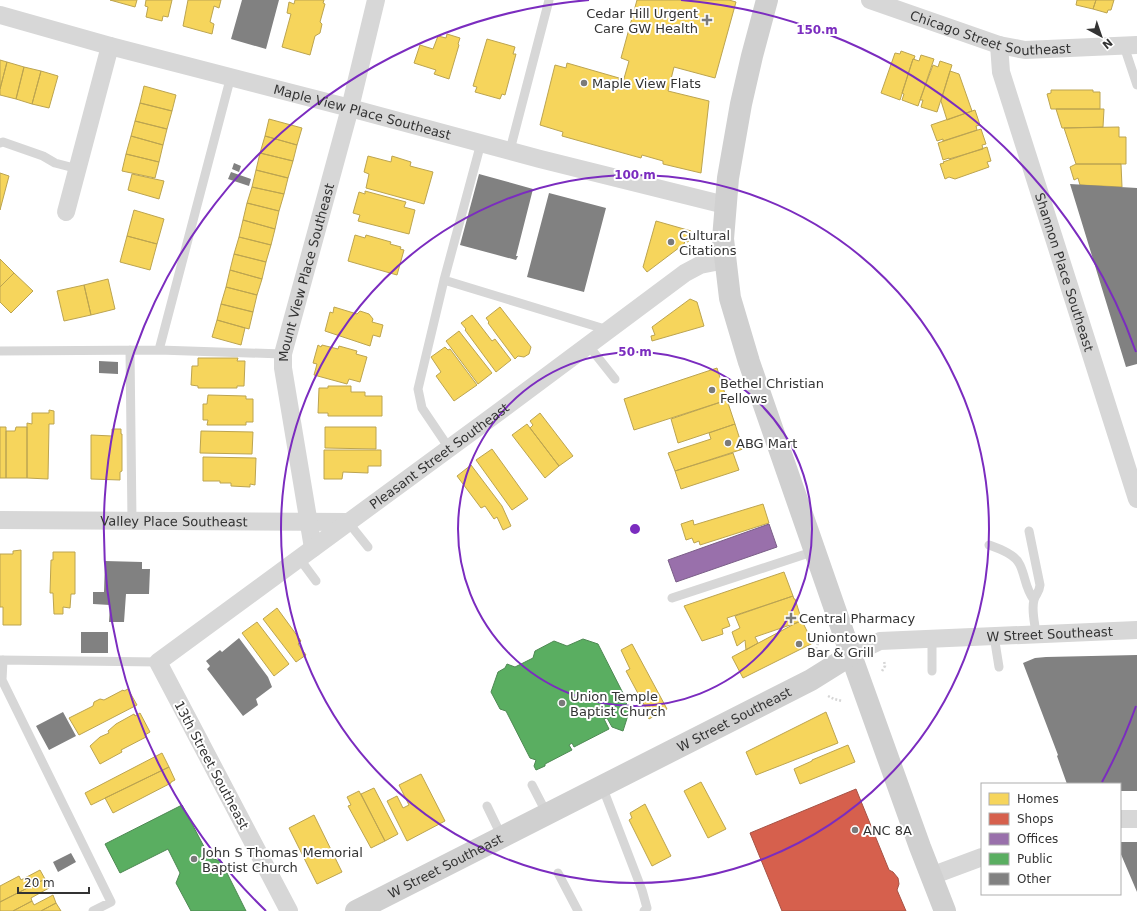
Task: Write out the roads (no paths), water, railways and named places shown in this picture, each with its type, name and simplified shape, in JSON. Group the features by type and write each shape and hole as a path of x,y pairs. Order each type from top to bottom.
{"main road":[{"path":"767,0 741,104 732,152 725,205 725,260 730,298 749,362 851,655 945,911"},
{"name":"W Street Southeast","path":"356,911 811,680 851,655"}],"street":[{"name":"Mount View Place Southeast","path":"306,553 309,522 283,354 350,108 376,0"},
{"name":"Chicago Street Southeast","path":"870,0 999,45 1025,50 1130,45"},
{"name":"Maple View Place Southeast","path":"0,15 110,46 725,205"},
{"name":"Shannon Place Southeast","path":"999,45 1001,72 1137,499"},
{"path":"66,212 110,46"},
{"name":"Pleasant Street Southeast","path":"158,662 686,273 700,265 725,260"},
{"name":"Valley Place Southeast","path":"0,520 348,522"},
{"name":"W Street Southeast","path":"851,655 880,641 1137,630"},
{"name":"13th Street Southeast","path":"158,662 289,911"},
{"path":"1121,819 1137,818"},
{"path":"932,876 981,857"}],"lane":[{"path":"510,150 549,0"},
{"path":"1130,45 1137,85"},
{"path":"159,350 230,76"},
{"path":"0,143 3,142 43,156 55,163 78,169"},
{"path":"449,448 422,408 418,389 444,280 482,143"},
{"path":"444,280 608,330"},
{"path":"588,345 615,379"},
{"path":"130,350 132,521"},
{"path":"0,351 159,350 283,354"},
{"path":"348,522 368,547"},
{"path":"1029,531 1040,585 1039,592 1034,600 1033,611 1036,634"},
{"path":"989,545 1013,556 1020,564 1027,588 1034,600"},
{"path":"672,598 815,551"},
{"path":"306,553 316,581"},
{"path":"994,636 999,667"},
{"path":"932,638 932,670"},
{"path":"93,911 111,902 2,680 1,660 158,662"},
{"path":"532,785 547,814"},
{"path":"602,786 642,890 647,908 644,911"},
{"path":"487,806 502,837"},
{"path":"558,873 578,911"}],"place":[{"name":"Cedar Hill Urgent Care GW Health","path":"707,20"},
{"name":"Maple View Flats","path":"584,83"},
{"name":"Cultural Citations","path":"671,242"},
{"name":"Bethel Christian Fellows","path":"712,390"},
{"name":"ABG Mart","path":"728,443"},
{"name":"Central Pharmacy","path":"791,618"},
{"name":"Uniontown Bar & Grill","path":"799,644"},
{"name":"Union Temple Baptist Church","path":"562,703"},
{"name":"ANC 8A","path":"855,830"},
{"name":"John S Thomas Memorial Baptist Church","path":"194,859"}]}
